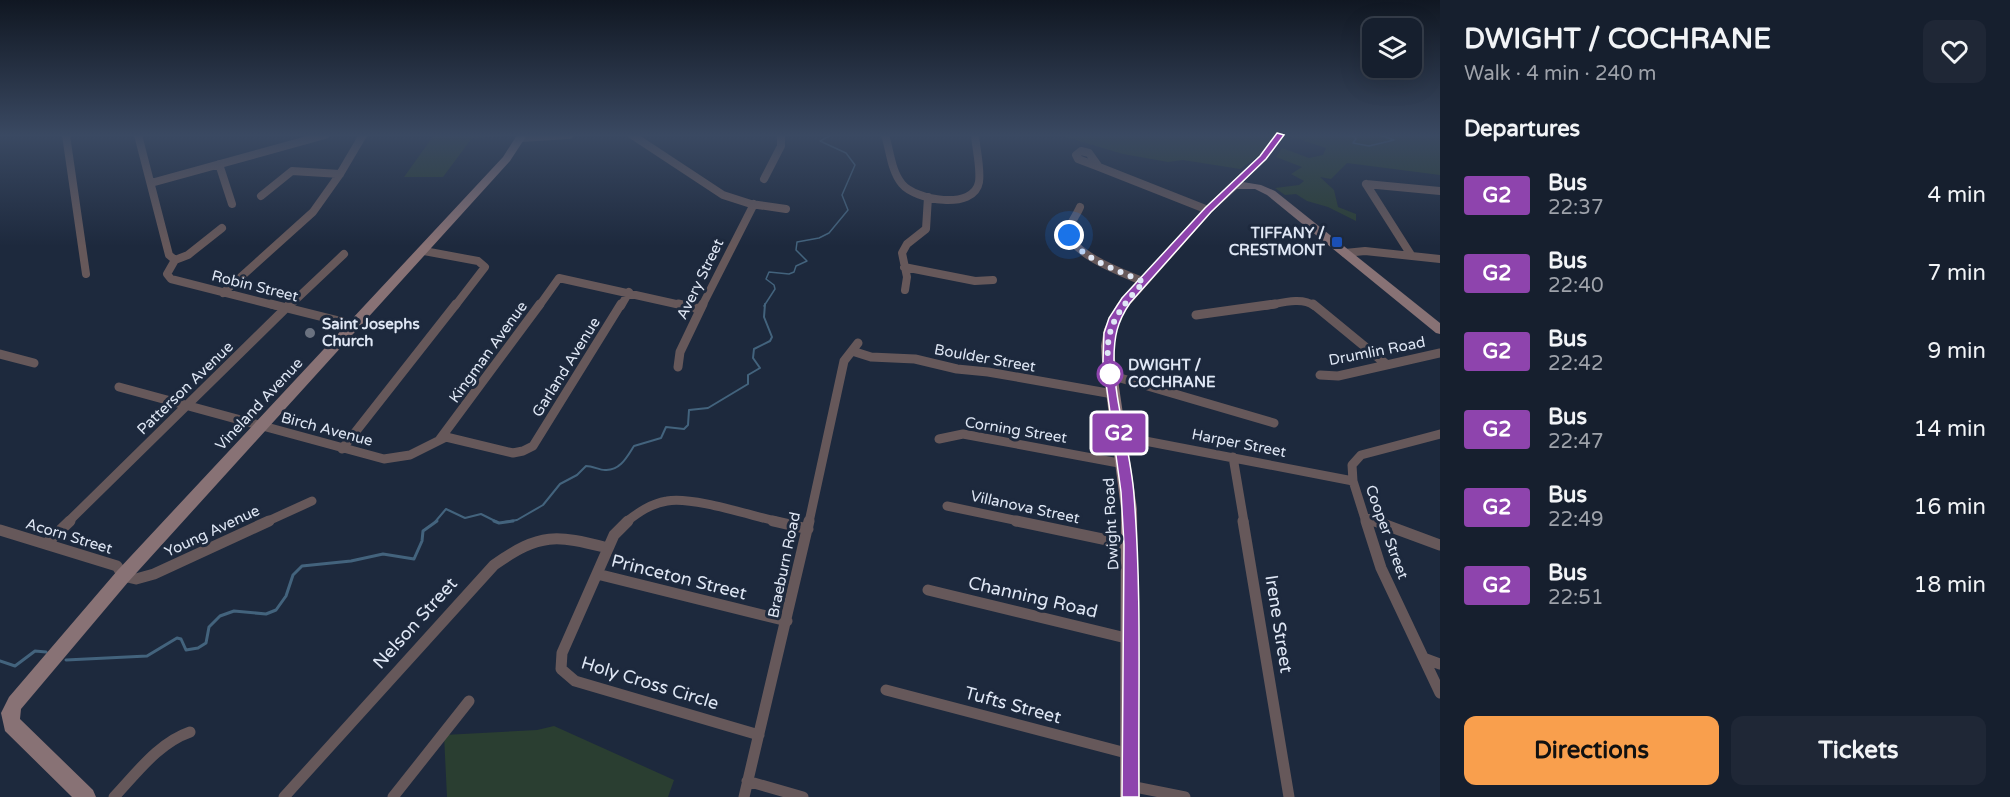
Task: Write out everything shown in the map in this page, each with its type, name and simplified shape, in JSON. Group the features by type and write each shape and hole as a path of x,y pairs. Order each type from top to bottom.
{"main road":[{"name":"Vineland Avenue","path":"86,797 12,724 10,713 20,696 123,576 495,172"},
{"name":"Dwight Road","path":"1130,791 1131,545 1124,464 1107,346 1111,326 1121,307 1208,210 1246,172"},
{"path":"1246,172 1440,330"},
{"path":"1232,186 1250,185 1264,188"}],"street":[{"path":"71,172 86,274"},
{"path":"148,172 169,255 176,260 188,255 222,228"},
{"path":"151,183 190,172"},
{"path":"222,172 232,204"},
{"path":"261,196 291,172"},
{"path":"311,172 340,174"},
{"path":"688,172 721,194 754,204 786,209"},
{"path":"764,179 768,172"},
{"path":"897,172 900,182 909,190 928,197 956,198 976,189 979,183 978,172"},
{"path":"1112,172 1208,210"},
{"path":"223,293 305,220 340,174"},
{"path":"1411,255 1366,184 1440,191"},
{"path":"905,290 907,277 902,255 904,247 927,227 928,197"},
{"name":"Avery Street","path":"678,367 680,352 700,309 754,204"},
{"path":"1080,207 1070,230 1070,238 1075,245 1089,256 1144,282"},
{"path":"342,448 484,271 485,267 482,262 424,251"},
{"path":"1345,253 1365,251 1440,259"},
{"name":"Patterson Avenue","path":"46,544 344,254"},
{"name":"Robin Street","path":"176,260 168,272 169,278 355,324"},
{"path":"904,267 975,281 993,280"},
{"name":"Kingman Avenue","path":"439,441 559,278 629,292"},
{"path":"629,292 700,309"},
{"name":"Garland Avenue","path":"439,441 451,437 509,453 523,453 533,446 629,292"},
{"path":"1196,315 1297,301 1310,302 1386,364"},
{"name":"Boulder Street","path":"855,347 871,357 915,359 957,369 988,372 1113,394"},
{"name":"Braeburn Road","path":"744,797 787,621 844,361 855,347"},
{"name":"Drumlin Road","path":"1320,375 1338,376 1440,352"},
{"path":"0,354 34,363"},
{"path":"1110,375 1274,423"},
{"name":"Birch Avenue","path":"119,387 389,460 410,455 439,441"},
{"name":"Corning Street","path":"939,439 963,434 1124,464"},
{"name":"Cooper Street","path":"1440,434 1361,455 1353,465 1353,482 1381,568 1426,659 1440,693"},
{"name":"Harper Street","path":"1119,436 1353,482"},
{"name":"Irene Street","path":"1233,457 1290,797"},
{"name":"Holy Cross Circle","path":"759,735 575,681 560,667 562,653 618,530 653,504 669,500 689,501 808,529"},
{"name":"Young Avenue","path":"123,576 136,579 154,574 312,501"},
{"name":"Villanova Street","path":"947,506 1131,545"},
{"path":"1365,517 1436,541"},
{"name":"Acorn Street","path":"0,530 117,566 123,576"},
{"name":"Nelson Street","path":"284,797 494,565 516,551 547,540 568,538 608,548"},
{"name":"Princeton Street","path":"597,574 787,621"},
{"name":"Channing Road","path":"928,591 1130,639"},
{"path":"1426,659 1440,664"},
{"name":"Tufts Street","path":"886,690 1130,754"},
{"path":"393,797 469,701"},
{"path":"114,797 168,744 180,734 190,732"},
{"path":"747,781 803,797"},
{"path":"1130,791 1185,797"}],"green space":[{"path":"407,172 447,172 443,177 404,177"},
{"path":"1338,172 1331,179 1320,177 1334,190 1338,207 1356,214 1356,221 1328,207 1307,201 1296,194 1285,195 1275,188 1299,185 1304,181 1291,174"},
{"path":"1418,172 1440,172 1440,175"},
{"path":"554,726 674,780 668,797 447,797 444,735 537,730"}],"waterway":[{"path":"765,305 775,289 774,285 766,279 769,272 789,274 794,272 796,266 807,261 796,250 797,242 819,238 829,233 848,210 842,195 852,172"},
{"path":"504,522 517,520 543,505 560,484 577,475 586,466 603,470 615,468 629,455 634,446 661,438 666,427 684,429 688,425 689,410 708,408 748,384 748,375 760,368 753,358 754,349 770,341 772,337 764,317 765,305"},
{"path":"435,522 446,509 465,518 481,514 497,522"},
{"path":"66,660 147,656 177,638 181,639 186,650 198,648 206,643 209,627 220,616 234,611 266,614 276,610 286,596 293,575 302,566 351,561 383,554 414,559 422,541 423,531 437,521"},
{"path":"494,521 499,523 513,521"},
{"path":"0,661 15,666 35,651 46,652"}],"bus line":[{"name":"G2","path":"1130,797 1131,545 1128,492 1108,361 1109,333 1114,318 1126,301 1208,210 1247,172"}],"place":[{"name":"TIFFANY / CRESTMONT","path":"1337,242"},
{"name":"Saint Josephs Church","path":"310,333"},
{"name":"DWIGHT / COCHRANE","path":"1110,374"}],"route":[{"path":"1069,235 1083,253 1144,282 1121,307 1111,326 1107,346 1110,374"}]}
